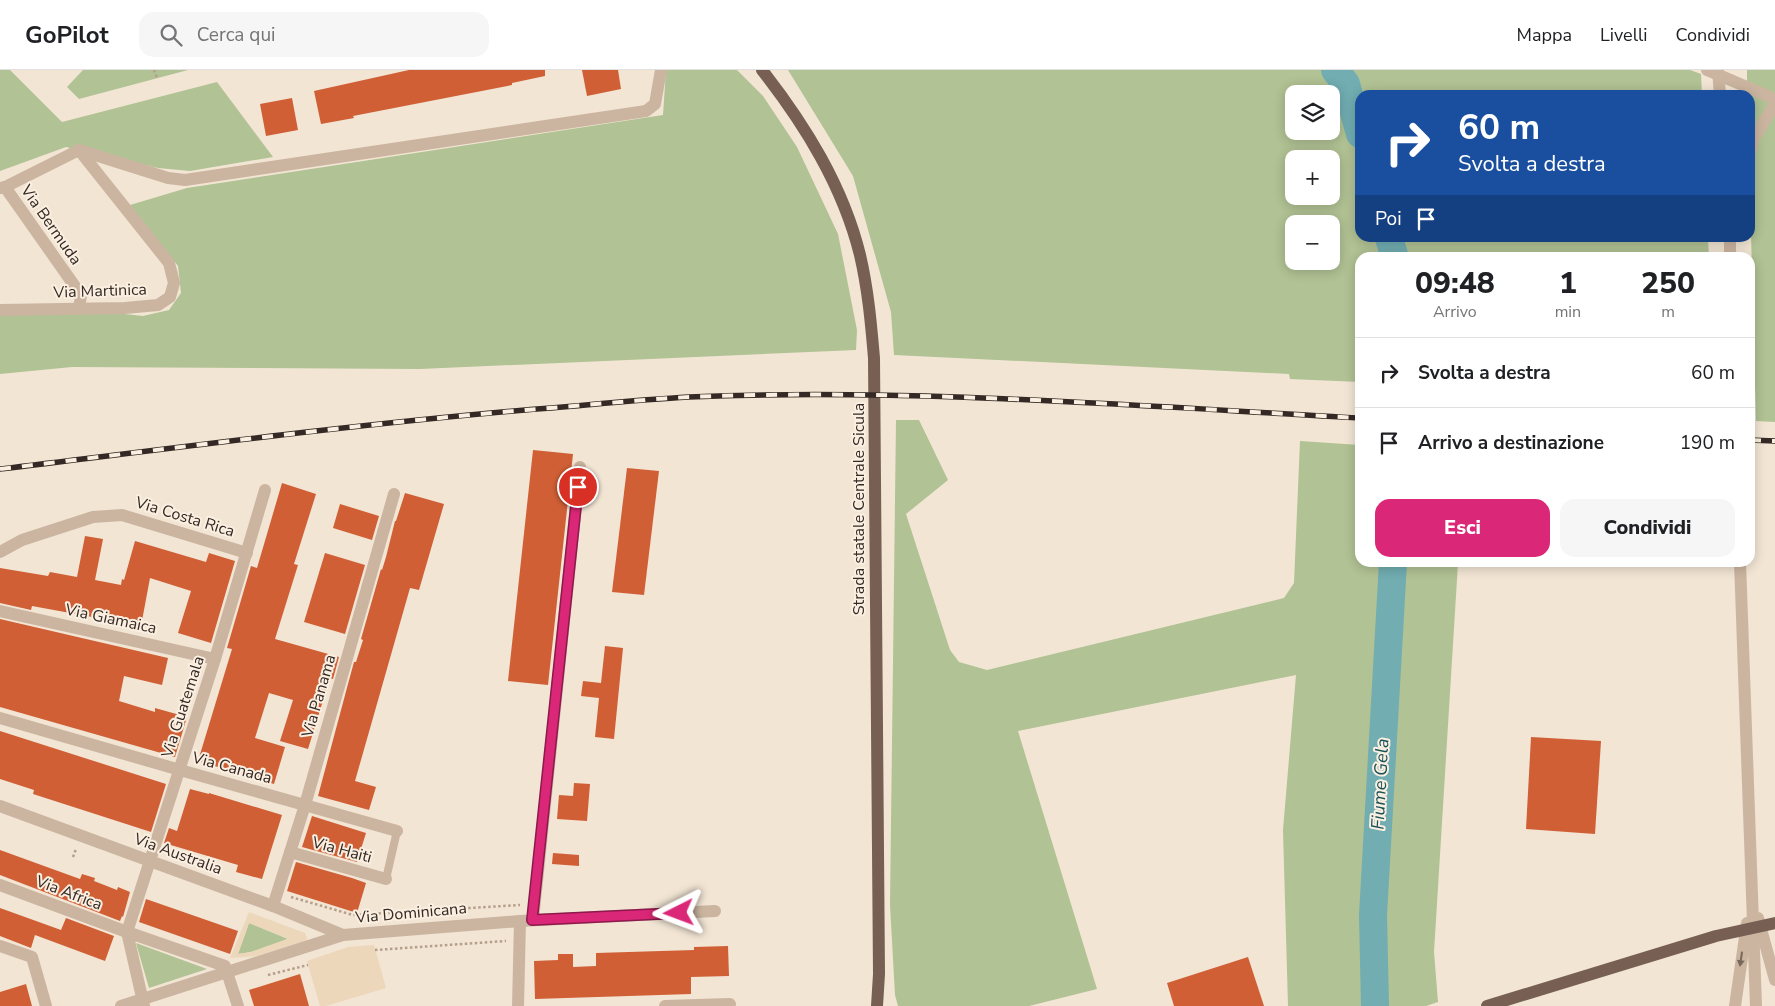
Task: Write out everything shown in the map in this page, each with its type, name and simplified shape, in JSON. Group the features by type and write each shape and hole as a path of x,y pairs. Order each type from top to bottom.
{"main road":[{"name":"Strada statale Centrale Sicula","path":"762,70 787,102 818,151 840,197 860,254 870,306 874,358 879,929 877,1006"},
{"path":"1487,1006 1716,936 1775,923"},
{"name":"Strada statale Centrale Sicula","path":"879,974 887,1006"}],"street":[{"path":"2,187 79,150 168,178 185,180 646,111 655,104 661,70"},
{"path":"1708,70 1754,90"},
{"path":"1718,70 1720,90"},
{"path":"1755,90 1775,99"},
{"path":"1755,136 1775,104"},
{"name":"Via Martinica","path":"0,310 125,308 158,305 170,297 174,283 168,263 79,150"},
{"name":"Via Bermuda","path":"2,187 81,295 79,309"},
{"path":"518,1006 520,940 526,920 534,904 580,467"},
{"name":"Via Guatemala","path":"126,932 215,659 265,490"},
{"name":"Via Panama","path":"273,906 305,805 394,494"},
{"name":"Via Costa Rica","path":"0,552 22,540 93,517 122,515 247,553"},
{"path":"1740,567 1756,1006"},
{"name":"Via Giamaica","path":"0,611 215,659"},
{"name":"Via Canada","path":"0,718 397,831"},
{"name":"Via Australia","path":"0,806 273,906 343,936"},
{"name":"Via Haiti","path":"290,852 386,879"},
{"name":"Via Africa","path":"0,885 126,932 225,966 228,972"},
{"path":"1751,893 1775,980"},
{"path":"1735,1006 1751,893"},
{"name":"Via Dominicana","path":"121,1006 143,1003 228,972 343,936 526,920 715,911"},
{"path":"126,932 143,1003"},
{"path":"0,946 32,957 46,1006"},
{"path":"228,972 238,1006"},
{"path":"665,1006 730,1004"}],"lane":[{"path":"386,879 397,831"}],"path":[{"path":"154,70 157,78"},
{"path":"277,893 352,915 534,904"},
{"path":"375,950 520,940"},
{"path":"261,977 308,965"}],"green space":[{"path":"0,70 10,70 62,122 217,82 273,157 190,171 158,168 66,147 0,171"},
{"path":"83,70 188,70 79,99 67,87"},
{"path":"666,70 737,70 763,96 797,147 838,234 857,330 856,350 420,369 72,367 0,374 0,313 79,309 143,316 169,310 181,293 178,266 130,205 187,188 663,115"},
{"path":"788,70 1690,70 1701,74 1702,90 1355,90 1355,242 1708,242 1709,252 1355,252 1355,382 1290,379 1289,374 894,355 891,312 853,176"},
{"path":"1747,70 1775,70 1775,422 1756,421 1755,252 1751,252 1751,242 1755,242 1755,90 1747,90"},
{"path":"896,420 919,420 948,480 906,514 950,650 959,662 987,670 1284,598 1294,583 1300,441 1355,445 1355,567 1458,567 1434,952 1438,1002 1426,1006 1288,1006 1283,830 1296,675 1018,731 1097,989 1029,1006 898,1006 895,995 890,905"},
{"path":"249,923 288,939 251,952 238,954"},
{"path":"136,943 207,969 149,988"}],"shaded area":[{"path":"249,912 305,933 307,938 306,941 258,956 230,958","holes":["249,923 287,938 251,952 238,954"]},
{"path":"374,945 386,988 326,1006 320,1006 307,961 348,947"}],"building":[{"path":"409,70 545,70 545,76 512,83 512,85 321,124 314,91"},
{"path":"582,70 618,70 621,89 587,96"},
{"path":"292,98 298,130 266,136 260,104"},
{"path":"533,450 573,454 548,685 508,681"},
{"path":"627,468 659,471 644,595 612,592"},
{"path":"282,483 316,494 294,564 298,565 275,639 339,657 333,679 330,678 308,749 280,741 293,700 269,693 255,738 285,747 274,784 198,761 232,649 227,648 251,566 257,568"},
{"path":"405,493 444,504 419,590 410,588 355,781 376,787 369,810 318,796 354,662 356,662 363,640 361,639 381,569"},
{"path":"340,504 379,516 372,540 333,528"},
{"path":"85,536 103,539 95,580 121,585 135,541 206,562 209,553 235,561 211,643 178,633 191,591 150,578 141,626 32,606 31,610 0,603 0,568 48,576 50,572 77,577"},
{"path":"325,553 365,565 345,634 304,622"},
{"path":"0,619 168,658 162,685 124,676 119,701 155,712 155,708 187,717 175,757 0,707"},
{"path":"605,646 623,648 614,739 595,737 599,698 581,696 583,681 601,683"},
{"path":"0,731 166,784 151,832 33,794 34,790 0,779"},
{"path":"1531,737 1601,741 1595,834 1526,829"},
{"path":"574,783 590,784 587,821 557,819 559,795 573,796"},
{"path":"190,789 282,815 262,879 236,872 238,865 164,843 169,828 177,831"},
{"path":"312,816 366,833 357,862 302,847"},
{"path":"0,850 80,879 82,874 95,878 94,881 117,890 118,887 130,892 123,917 120,921 0,875"},
{"path":"553,853 579,855 579,866 552,864"},
{"path":"296,862 366,883 357,913 287,891"},
{"path":"146,899 238,931 230,954 139,922"},
{"path":"0,908 61,930 66,918 114,936 105,961 35,935 31,948 0,936"},
{"path":"728,946 729,976 691,977 691,994 535,999 534,961 558,960 558,954 573,954 573,967 596,966 596,953 694,950 694,947"},
{"path":"1248,957 1264,1006 1174,1006 1167,983"},
{"path":"300,974 309,1006 254,1006 249,990"},
{"path":"26,984 32,1006 0,1006 0,992"}],"waterway":[{"name":"Fiume Gela","path":"1335,70 1346,84 1355,116"},
{"name":"Fiume Gela","path":"1390,242 1393,252"},
{"name":"Fiume Gela","path":"1375,1006 1373,915 1393,567"}],"railway":[{"path":"0,469 393,423 689,397 773,395 941,397 1355,418"},
{"path":"1755,440 1775,441"}],"route":[{"path":"578,487 532,920 679,913"}]}
